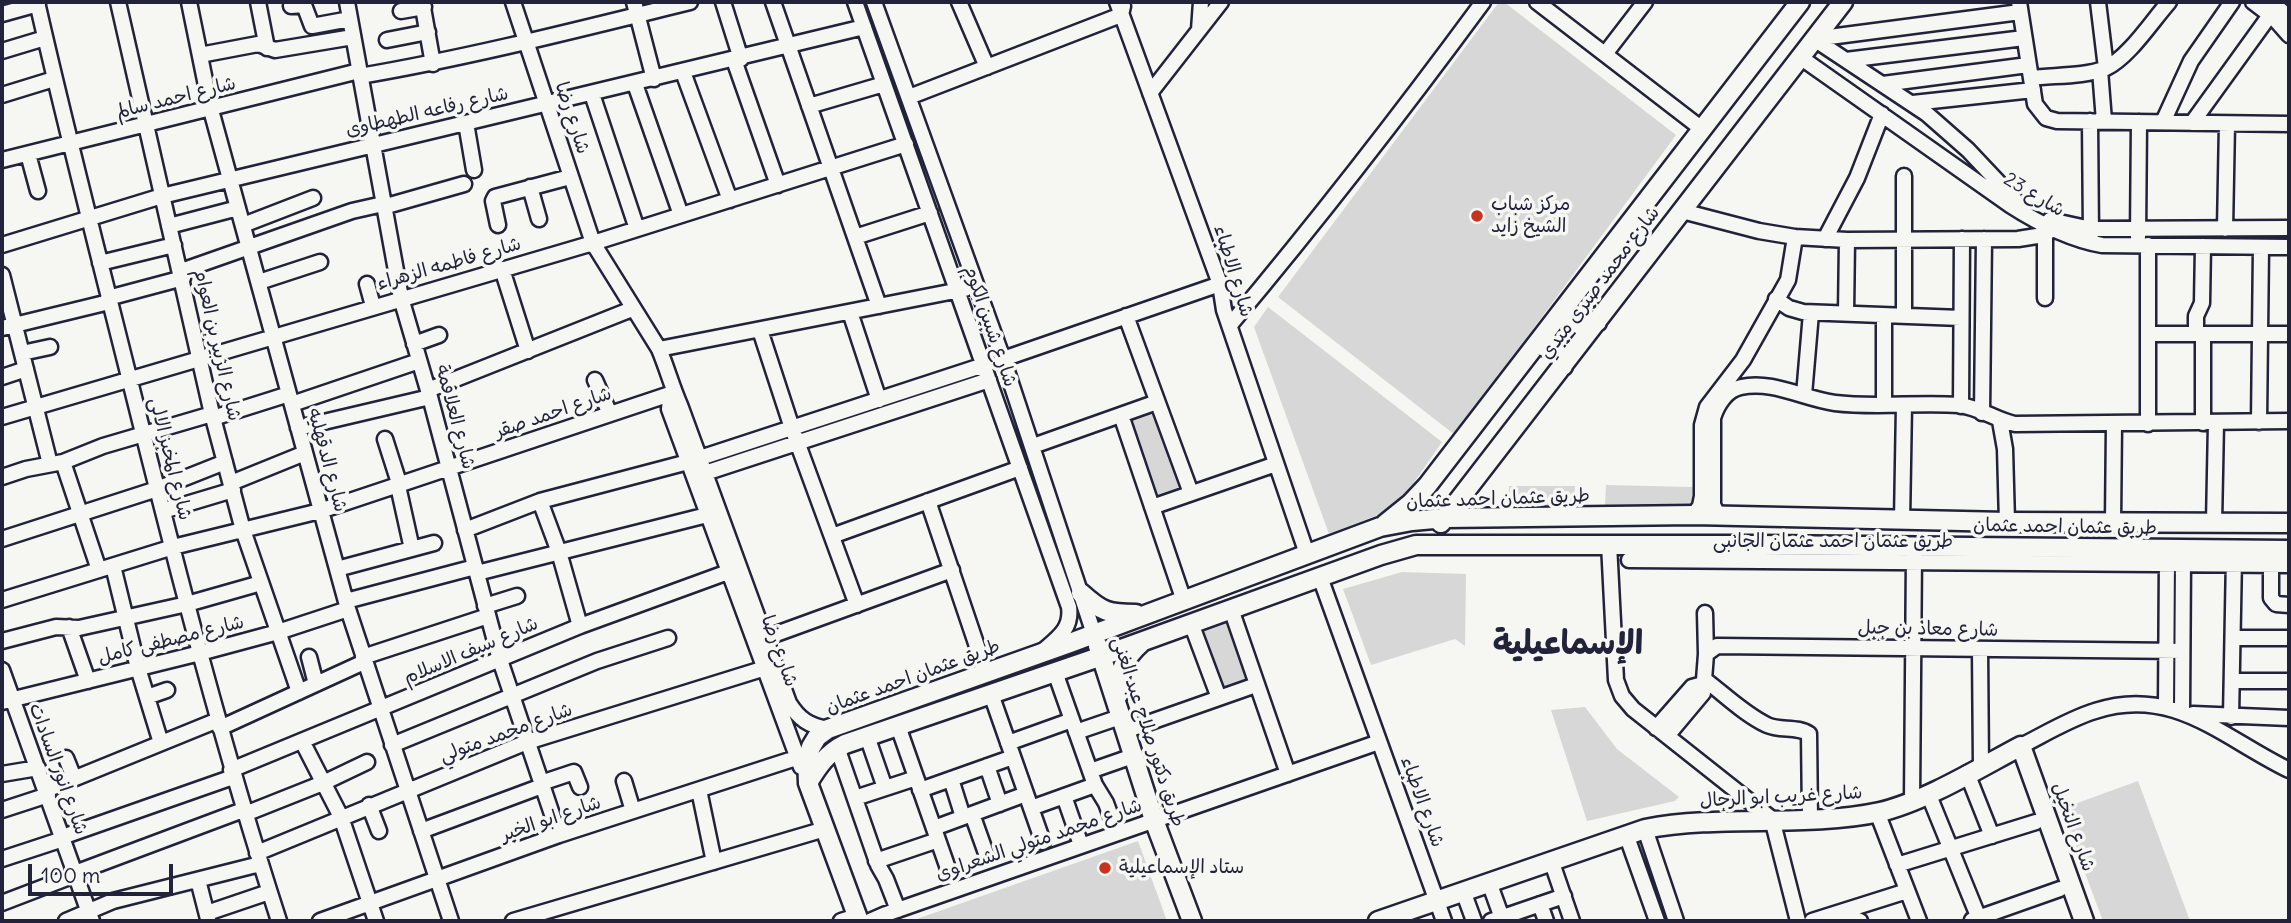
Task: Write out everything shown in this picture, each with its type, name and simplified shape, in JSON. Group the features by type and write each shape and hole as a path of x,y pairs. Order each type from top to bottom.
{"main road":[{"name":"شارع محمد صبرى مبدي","path":"1380,527 1419,495 1800,2"},
{"name":"شارع محمد صبرى مبدي","path":"1368,560 1391,541 1429,532 1445,519 1843,2"},
{"path":"1567,305 1569,316 1577,324 1587,326 1597,322"},
{"path":"1535,346 1552,348 1560,356 1563,366"},
{"path":"1705,545 1712,537 1714,528 1707,515"},
{"path":"1758,515 1750,530 1752,539 1758,545"},
{"name":"طريق عثمان احمد عثمان","path":"808,783 807,758 822,733 1380,527 1412,521 1758,515 1902,521 2289,523"},
{"name":"طريق عثمان احمد عثمان","path":"834,750 867,736 1096,658 1368,560 1404,548 1431,544 1758,545 1914,555 2280,557"},
{"path":"1260,571 1262,584 1269,595"},
{"path":"1081,593 1107,613 1150,614"},
{"name":"طريق دكتور صلاح عبد الغنى","path":"1094,634 1096,658 1109,682 1154,820 1192,921"},
{"path":"1121,719 1119,674 1129,654 1143,641"},
{"path":"1070,643 1096,658"},
{"path":"822,733 821,747 834,750"},
{"name":"شارع غريب ابو الرجال","path":"1378,921 1645,829 1688,822 1810,818 1877,812 1920,797 2016,749"},
{"name":"شارع النخيل","path":"2016,749 2036,822 2071,921"},
{"name":"شارع النخيل","path":"2016,749 2084,921"},
{"path":"808,783 821,761 834,750"},
{"name":"شارع رضا","path":"808,783 857,920"}],"street":[{"name":"شارع الزبير بن العوام","path":"118,2 182,274 198,358 225,462 243,530 299,692"},
{"name":"شارع الدقهليه","path":"189,2 211,110 320,511 363,660 451,921"},
{"path":"258,2 267,48"},
{"name":"شارع العلاقمة","path":"347,2 401,298 500,660 559,835"},
{"name":"شارع رضا","path":"513,2 593,243 659,349 669,374 673,393 669,409 694,460 707,515 728,572 770,667 796,713 822,733"},
{"name":"شارع احمد سالم","path":"2,160 359,74 433,64 526,43 636,8 690,2"},
{"path":"723,2 737,59 778,185"},
{"path":"773,2 879,306"},
{"name":"شارع شبين الكوم","path":"855,2 1070,615 1065,631 1039,654"},
{"name":"شارع شبين الكوم","path":"874,2 1003,359 1094,634"},
{"path":"958,2 987,67"},
{"path":"1199,30 1201,2"},
{"path":"1150,93 1221,2"},
{"path":"1230,325 1332,202 1483,2"},
{"path":"1537,2 1702,129"},
{"path":"1605,54 1645,2"},
{"path":"2091,236 2097,121 2103,69 2098,2"},
{"path":"1913,103 2031,78 2103,69 2121,58 2169,2"},
{"path":"2163,122 2191,61 2232,2"},
{"path":"2,14 37,3"},
{"name":"شارع المخبز الالى","path":"37,3 108,300 187,604 232,774 279,921"},
{"path":"291,6 304,5 312,26 350,19"},
{"path":"401,11 423,5 433,64"},
{"path":"909,97 987,67 1121,6"},
{"name":"شارع الاطباء","path":"1121,6 1220,284 1224,310 1307,554"},
{"path":"2192,123 2265,6"},
{"path":"2265,6 2289,18"},
{"path":"2265,6 2289,35"},
{"path":"1814,40 2020,7 2037,109 2046,118 2057,121 2289,124"},
{"path":"636,8 654,79"},
{"name":"شارع رفاعه الطهطاوى","path":"2,244 162,196 864,27"},
{"path":"387,40 428,32"},
{"path":"200,55 258,44 275,51 353,37"},
{"path":"2,51 46,38"},
{"path":"1846,60 2024,38"},
{"name":"شارع 23","path":"1814,40 1913,103 1968,150 2018,203 2055,229"},
{"name":"شارع 23","path":"1800,57 2010,205 2055,229 2143,246 2289,247"},
{"path":"683,72 730,200"},
{"path":"1883,83 2031,78"},
{"path":"2,95 54,79"},
{"path":"635,84 681,215"},
{"path":"809,106 884,84"},
{"path":"592,94 637,229"},
{"path":"1825,239 1857,178 1882,114"},
{"path":"2139,122 2138,229 2143,246 2148,334 2148,424"},
{"path":"466,123 474,170"},
{"path":"2225,229 2227,124"},
{"name":"شارع فاطمه الزهراء","path":"2,417 593,243 906,144"},
{"path":"28,153 38,191"},
{"path":"1903,316 1904,176"},
{"path":"498,225 494,198 570,177"},
{"path":"9,326 108,300 352,211 464,184"},
{"path":"530,187 539,219"},
{"path":"243,225 313,198"},
{"path":"169,226 238,208"},
{"path":"1682,211 1759,231 1825,239 2028,238 2055,229 2045,298"},
{"path":"855,237 930,213"},
{"name":"شارع 23","path":"2091,236 2138,229 2289,229"},
{"path":"1707,515 1713,505 1712,424 1724,391 1787,280 1795,237"},
{"path":"1961,405 1962,239"},
{"path":"1982,413 1984,239"},
{"path":"1846,314 1847,240"},
{"path":"100,263 174,246"},
{"path":"2203,246 2202,303 2196,316 2210,423 2214,523"},
{"path":"2259,422 2261,247"},
{"path":"259,282 320,262"},
{"path":"502,269 528,351"},
{"path":"2,275 9,326 22,353 36,406 56,463 106,568 125,618 161,743"},
{"path":"367,284 373,306"},
{"path":"1003,359 1220,284"},
{"path":"659,349 976,288"},
{"path":"1776,299 1796,311 1811,313 1961,318"},
{"path":"298,428 429,394 632,309"},
{"path":"850,312 879,400"},
{"path":"1804,395 1811,313"},
{"path":"1126,316 1191,493"},
{"path":"1884,316 1884,404"},
{"path":"760,330 792,428 857,605"},
{"path":"2148,334 2289,334"},
{"path":"414,344 439,335"},
{"path":"22,353 50,347"},
{"path":"2,476 26,468 56,463 143,434 290,399 419,361"},
{"path":"2,377 26,369"},
{"path":"465,530 540,501 694,460 879,400 986,373"},
{"path":"705,473 798,443 986,373"},
{"path":"595,380 610,414"},
{"path":"1707,515 1701,501 1703,419 1707,407 1724,391 1736,388 1780,388 1837,403 1961,405 2000,421 2015,424 2289,421"},
{"name":"شارع احمد صقر","path":"2,600 173,547 320,511 673,393"},
{"path":"1033,446 1157,402"},
{"path":"1902,521 1904,405"},
{"path":"1121,415 1184,601"},
{"path":"2000,421 2006,449 2007,522"},
{"path":"2113,522 2114,424"},
{"path":"385,439 399,486 412,549"},
{"path":"163,510 232,487 305,453"},
{"name":"شارع رضا","path":"694,460 705,473 765,638 770,667 796,758 808,783"},
{"path":"2,539 79,512 158,489 225,462"},
{"path":"1152,507 1276,464"},
{"path":"832,536 1020,468"},
{"path":"540,501 559,552 580,626"},
{"path":"928,501 986,673"},
{"name":"شارع مصطفى كامل","path":"7,700 278,632 347,605 476,570 707,515"},
{"path":"337,569 434,543"},
{"path":"1609,544 1618,688 1633,709 1772,819 1798,921"},
{"path":"1914,555 1913,648 1920,797 1950,848 1976,920 2060,889"},
{"name":"طريق عثمان احمد عثمان الجانبى","path":"1629,560 1914,555"},
{"path":"2166,707 2166,651 2175,557"},
{"path":"2175,557 2185,712 2289,719"},
{"path":"2231,717 2234,557"},
{"path":"2280,557 2271,598 2276,604 2289,605"},
{"path":"765,638 952,570"},
{"name":"شارع سيف الاسلام","path":"2,859 232,774 302,741 580,626 728,572"},
{"name":"شارع الاطباء","path":"1320,577 1444,921"},
{"path":"2,641 56,627 79,628 125,618 261,583"},
{"path":"2,810 161,743 219,724 299,692 363,660 487,611 517,596"},
{"path":"1231,609 1288,774"},
{"path":"1662,732 1702,695 1706,654 1705,613"},
{"path":"1191,623 1219,698"},
{"path":"69,627 88,681"},
{"path":"392,745 597,661 668,638"},
{"path":"2233,638 2289,638"},
{"name":"شارع معاذ بن جبل","path":"1706,654 1713,647 1720,646 2182,651"},
{"path":"1980,649 1974,770 1992,836"},
{"path":"309,657 316,684"},
{"name":"شارع محمد متولي","path":"66,921 90,917 113,901 198,880 258,858 341,817 527,743 770,667"},
{"name":"شارع انور السادات","path":"2,670 7,700 38,768 90,917"},
{"path":"1055,671 1092,778 1117,832"},
{"path":"1704,681 1769,726 1809,734 1810,818"},
{"path":"2232,681 2289,681"},
{"path":"1008,743 1074,726 1219,698 1256,685"},
{"path":"147,697 167,690"},
{"path":"991,694 1043,842"},
{"name":"شارع غريب ابو الرجال","path":"2016,749 2095,711 2137,704 2185,712 2289,770"},
{"path":"898,726 951,877"},
{"path":"867,736 885,788"},
{"path":"302,741 341,817 376,921"},
{"name":"شارع محمد متولي الشعراوى","path":"857,920 898,910 1380,741"},
{"path":"834,750 855,799 876,861 898,910"},
{"path":"876,861 936,834 968,816 1000,804 1064,796 1133,756"},
{"path":"855,799 885,788 951,779 1013,757"},
{"path":"66,758 75,778"},
{"name":"شارع ابو الخير","path":"320,921 559,835 796,758"},
{"path":"2,903 323,783 367,762"},
{"path":"987,766 1000,804"},
{"path":"2,774 38,768"},
{"path":"421,831 572,772 576,774 580,787"},
{"path":"951,779 987,856"},
{"path":"624,781 633,811"},
{"path":"699,790 714,862"},
{"path":"1064,796 1081,845"},
{"path":"369,806 379,831"},
{"path":"1877,812 1919,921"},
{"path":"1897,865 2036,822"},
{"path":"522,920 825,829"},
{"path":"1645,829 1676,921"},
{"path":"1626,834 1657,921"},
{"path":"1551,860 1572,921"},
{"path":"198,880 208,917 269,892"},
{"path":"1489,883 1496,919 1564,896"},
{"path":"1463,891 1474,921"},
{"path":"1812,921 1907,891"},
{"path":"1540,904 1546,921"},
{"path":"1841,912 1860,921"}],"shaded area":[{"name":"مركز شباب الشيخ زايد","path":"1499,2 1504,2 1676,135 1455,435 1278,297"},
{"path":"1268,307 1442,442 1406,494 1385,512 1329,534 1254,327"},
{"path":"1157,404 1188,492 1154,505 1123,416"},
{"path":"1606,485 1693,487 1693,506 1605,505"},
{"path":"1509,486 1575,486 1574,506 1508,505"},
{"path":"1402,572 1466,574 1465,646 1455,639 1371,665 1343,589"},
{"path":"1231,615 1255,684 1219,697 1194,628"},
{"path":"1585,707 1617,749 1679,797 1675,801 1587,821 1551,710"},
{"path":"2138,781 2190,921 2103,921 2061,809"},
{"name":"ستاد الإسماعيلية","path":"1138,841 1167,921 911,921"}],"place":[{"name":"مركز شباب الشيخ زايد","path":"1477,216"},
{"name":"ستاد الإسماعيلية","path":"1105,868"}],"district":[{"name":"الإسماعيلية","path":"1568,645"}]}
